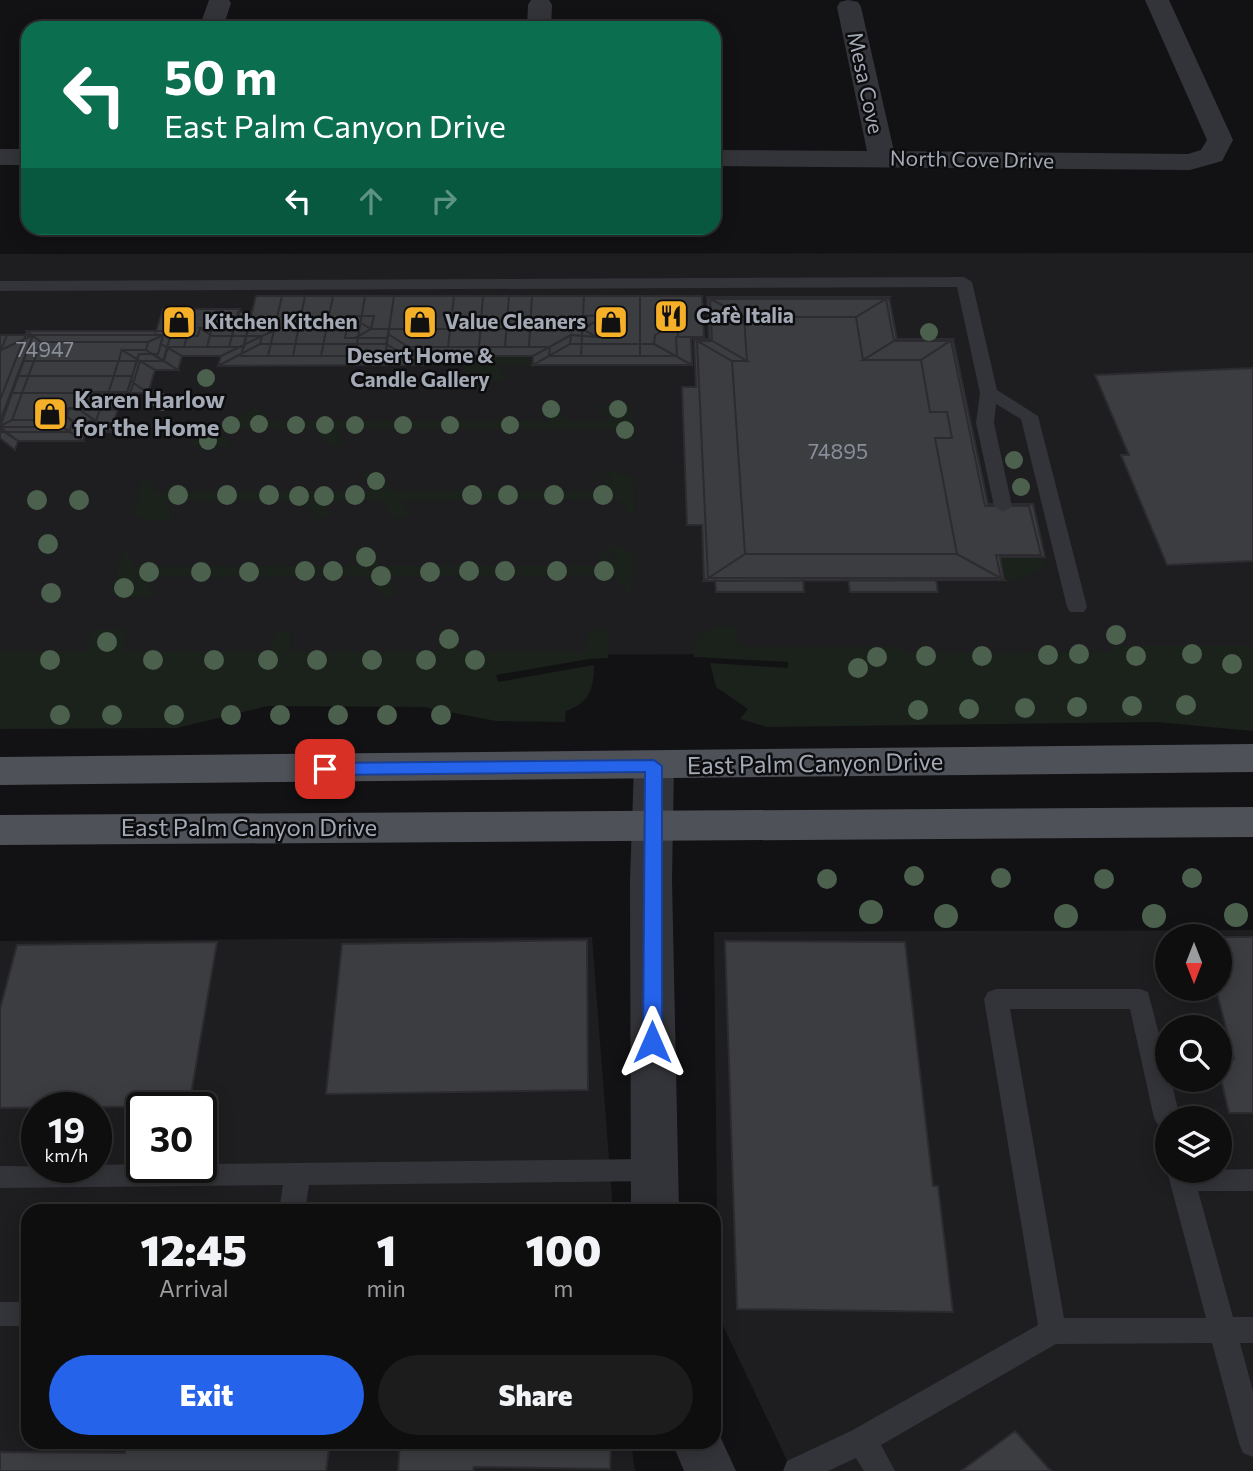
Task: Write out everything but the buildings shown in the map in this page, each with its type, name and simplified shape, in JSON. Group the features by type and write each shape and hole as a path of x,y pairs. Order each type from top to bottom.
{"main road":[{"name":"East Palm Canyon Drive","path":"0,771 1253,758"},
{"name":"East Palm Canyon Drive","path":"0,830 1253,822"}],"street":[{"name":"North Cove Drive","path":"721,158 1190,162 1212,155 1220,139 1157,0"},
{"path":"213,21 219,3"},
{"name":"Mesa Cove","path":"849,7 882,159"},
{"path":"0,157 21,157"},
{"path":"654,766 654,1190"},
{"path":"701,1449 710,1471"}],"lane":[{"path":"0,286 964,282 989,393 985,423 1003,506"},
{"path":"989,393 1029,416 1077,607"},
{"path":"1053,1331 996,999 1140,999 1164,1106"},
{"path":"293,1204 298,1174"},
{"path":"0,1177 298,1174 654,1190"},
{"path":"1232,1179 1253,1180"},
{"path":"1183,1183 1253,1443"},
{"path":"0,1314 21,1314"},
{"path":"797,1471 862,1441 1053,1331 1253,1330"},
{"path":"862,1441 881,1471"}],"shaded area":[{"path":"1253,253 1253,652 0,657 0,254"},
{"path":"422,356 533,356 533,365 497,365 507,377 504,381 475,381 460,366 421,365"},
{"path":"552,403 571,421 609,421 595,405 599,405 607,414 611,412 604,404 626,405 633,412 633,441 629,442 616,429 335,429 343,443 332,447 314,429 219,429 230,443 227,447 185,445 257,407 270,421 550,421 542,407"},
{"path":"369,470 377,471 393,491 611,491 598,474 601,473 610,483 614,481 607,472 625,474 633,482 634,512 630,513 618,499 400,500 409,515 398,520 380,500 322,501 329,515 319,520 302,501 164,501 173,516 169,521 143,519 134,513 142,480 146,477 157,492 372,491 363,474"},
{"path":"358,546 366,547 381,566 606,566 596,552 597,548 611,559 616,557 606,547 621,547 633,553 631,591 626,592 613,575 389,576 397,593 390,597 382,596 367,576 143,577 152,593 151,597 121,598 111,592 123,553 127,552 136,567 359,566 352,551"},
{"path":"996,555 1045,555 1044,564 1038,572 1013,581 715,581 715,578"},
{"path":"726,625 734,627 740,647 902,647 903,653 1112,652 1110,646 1253,646 1253,731 1156,722 767,727 740,719 748,709 716,687 710,663 788,668 788,662 694,657 695,643 702,634"},
{"path":"605,629 608,631 608,658 496,675 498,682 594,665 589,694 580,704 566,711 565,722 496,721 423,707 267,706 177,728 0,729 0,652 86,652 92,633 96,630 126,630 123,652 271,652 275,633 291,630 290,652 439,652 444,630 458,632 457,652 587,652 588,632"},
{"path":"1155,930 1155,1001 1232,1001 1232,930 1253,930 1253,1471 792,1471 721,1321 721,1204 717,1204 714,932"},
{"path":"592,937 612,1204 21,1204 21,1449 632,1449 635,1471 0,1471 0,941"}],"place":[{"name":"Cafè Italia","path":"671,316"},
{"name":"Kitchen Kitchen","path":"179,322"},
{"name":"Desert Home & Candle Gallery","path":"420,322"},
{"name":"Value Cleaners","path":"611,322"},
{"name":"Karen Harlow for the Home","path":"50,414"}],"route":[{"path":"325,769 654,766 651,880 652,1042"}]}
